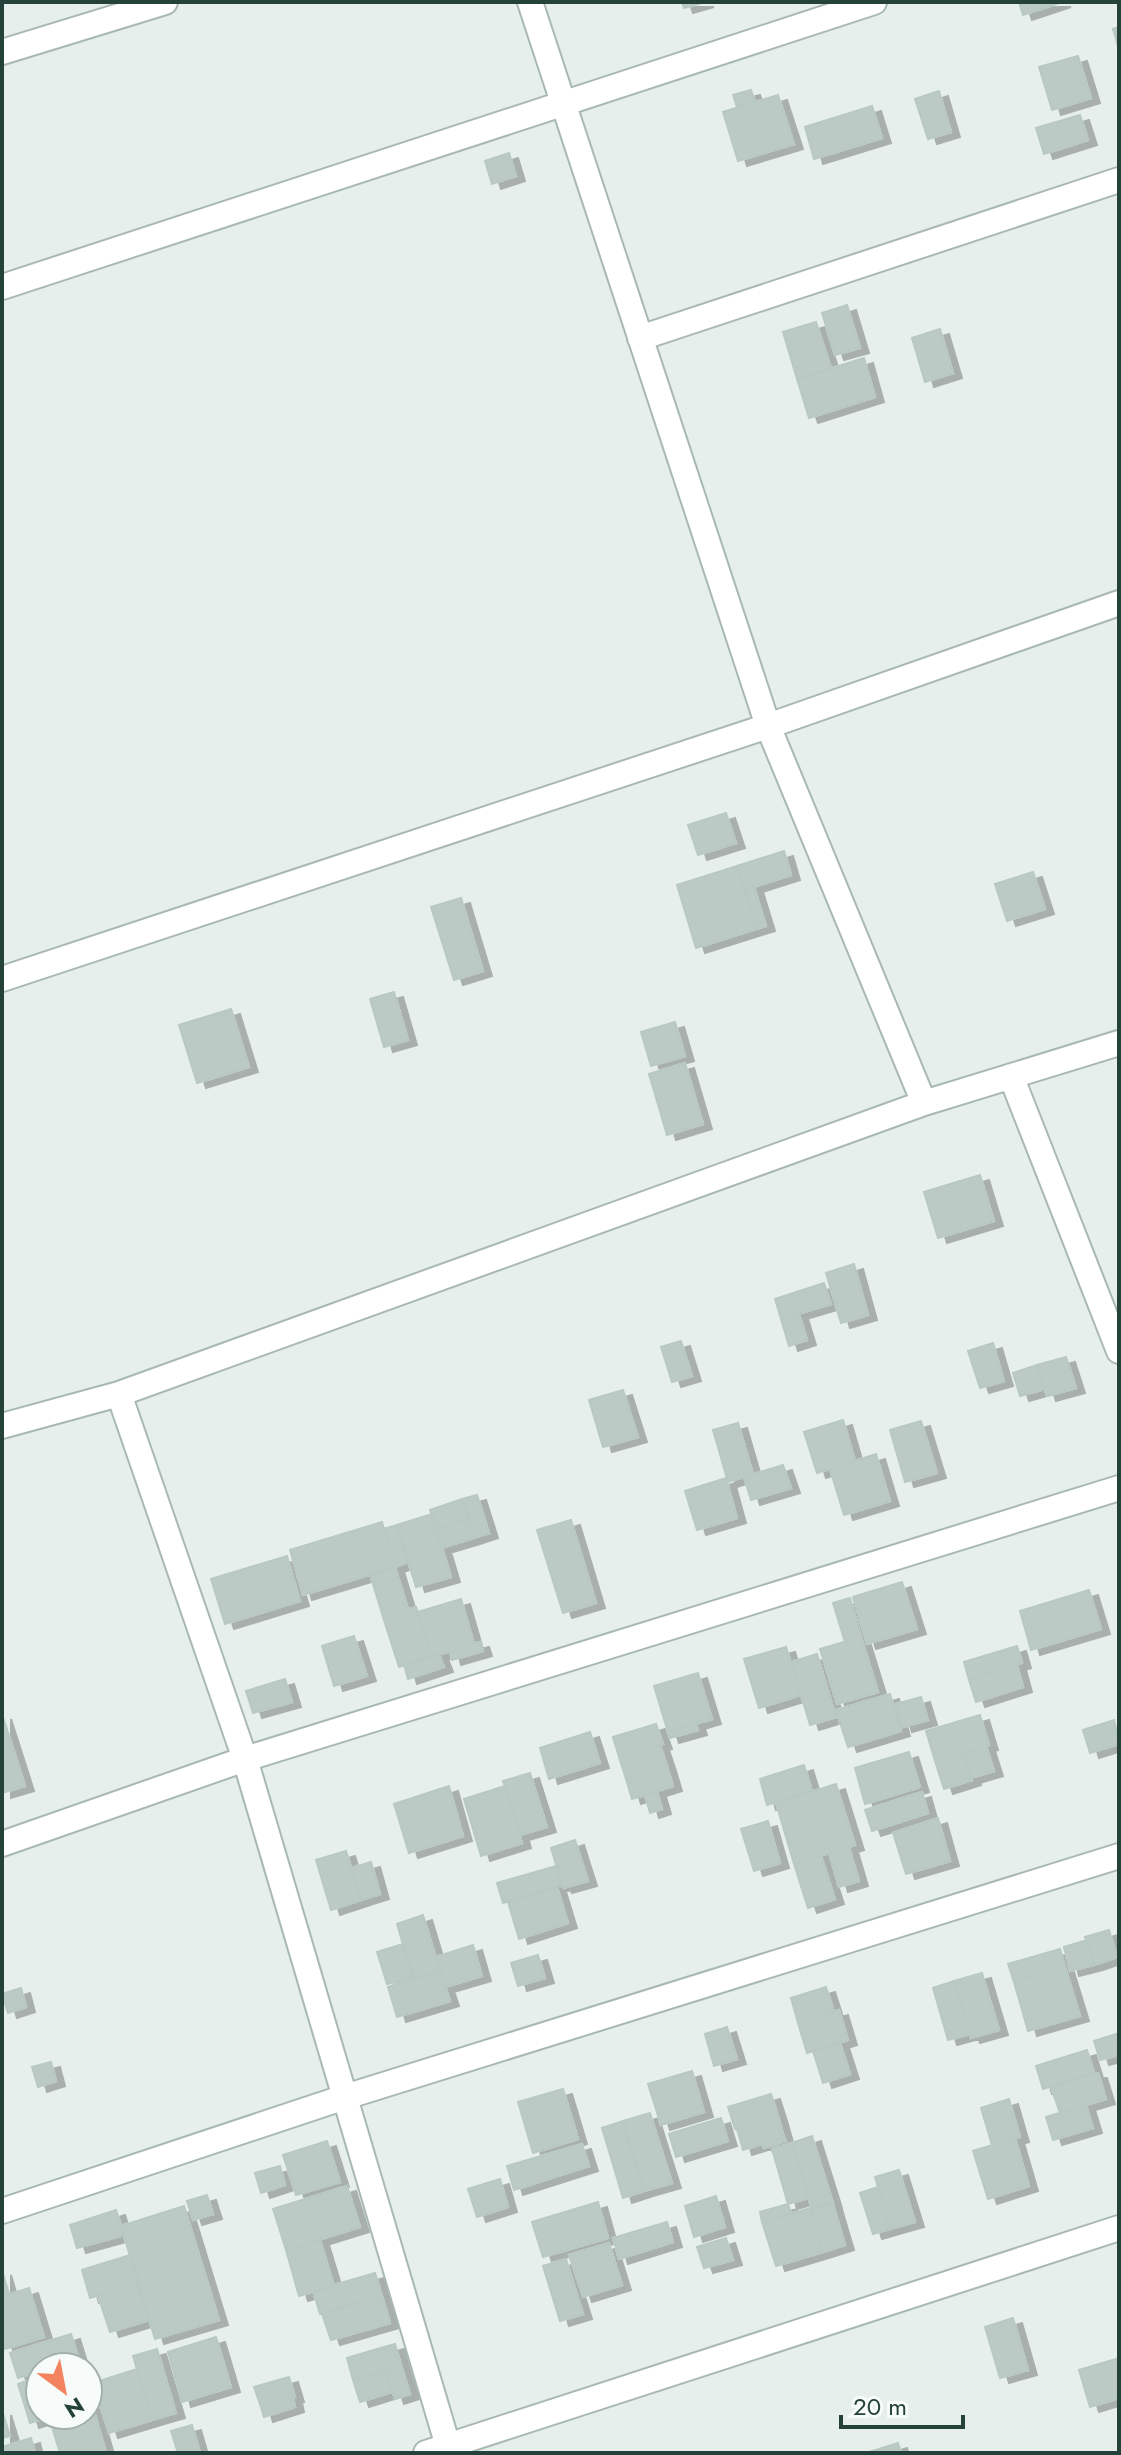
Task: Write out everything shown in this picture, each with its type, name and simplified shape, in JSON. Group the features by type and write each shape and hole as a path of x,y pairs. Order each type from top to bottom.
{"street":[{"path":"2,52 165,2"},
{"path":"530,2 768,726 924,1103"},
{"path":"2,287 874,2"},
{"path":"640,338 1119,180"},
{"path":"2,979 768,726 1119,603"},
{"path":"4,1418 119,1394 924,1103 1119,1043"},
{"path":"1011,1076 1119,1351"},
{"path":"119,1394 245,1759 345,2097 441,2451 1119,2228"},
{"path":"2,1844 245,1759 1119,1488"},
{"path":"2,2211 345,2097 1119,1856"}],"building":[{"path":"682,2 705,2 684,8"},
{"path":"1019,2 1062,2 1023,15"},
{"path":"1119,27 1119,50 1113,29"},
{"path":"1078,56 1091,98 1052,110 1039,67"},
{"path":"751,90 755,102 737,107 733,95"},
{"path":"939,91 951,132 928,139 915,99"},
{"path":"778,95 794,144 738,161 723,112"},
{"path":"872,106 882,138 814,159 805,127"},
{"path":"1080,115 1088,140 1044,154 1036,128"},
{"path":"509,153 516,176 492,184 485,161"},
{"path":"847,305 860,348 835,355 822,313"},
{"path":"816,322 831,368 797,379 783,332"},
{"path":"940,329 953,373 925,382 912,338"},
{"path":"864,358 875,397 809,418 797,379"},
{"path":"726,813 736,843 698,855 688,825"},
{"path":"784,851 791,875 744,890 737,866"},
{"path":"737,866 756,929 696,948 677,885"},
{"path":"1033,872 1045,909 1007,921 995,884"},
{"path":"754,887 766,926 756,929 744,890"},
{"path":"461,898 483,971 454,980 431,907"},
{"path":"394,992 408,1040 384,1047 370,999"},
{"path":"231,1009 249,1067 197,1083 179,1025"},
{"path":"675,1022 685,1056 651,1066 641,1032"},
{"path":"685,1063 703,1124 667,1135 649,1074"},
{"path":"980,1175 994,1221 938,1238 924,1192"},
{"path":"854,1264 868,1315 841,1323 826,1273"},
{"path":"824,1283 831,1304 781,1319 775,1299"},
{"path":"799,1314 807,1340 789,1346 781,1319"},
{"path":"681,1341 692,1376 672,1382 661,1347"},
{"path":"993,1343 1004,1381 980,1388 968,1351"},
{"path":"1066,1357 1076,1388 1047,1396 1037,1365"},
{"path":"1037,1365 1045,1389 1020,1396 1013,1373"},
{"path":"623,1390 638,1437 603,1447 589,1400"},
{"path":"843,1420 855,1461 817,1473 804,1432"},
{"path":"921,1421 937,1473 905,1482 890,1430"},
{"path":"738,1423 753,1474 728,1482 713,1430"},
{"path":"876,1454 890,1501 844,1515 830,1469"},
{"path":"783,1465 791,1488 751,1500 744,1477"},
{"path":"726,1478 737,1518 697,1530 685,1491"},
{"path":"477,1495 489,1533 474,1538 462,1499"},
{"path":"462,1499 468,1519 436,1529 430,1510"},
{"path":"432,1514 451,1577 416,1587 397,1525"},
{"path":"468,1519 474,1538 441,1548 436,1529"},
{"path":"571,1520 596,1603 563,1613 537,1530"},
{"path":"382,1522 395,1567 303,1595 290,1550"},
{"path":"397,1525 409,1562 395,1567 384,1529"},
{"path":"287,1556 300,1601 225,1624 211,1579"},
{"path":"395,1567 408,1609 383,1617 370,1574"},
{"path":"902,1582 917,1629 867,1644 853,1597"},
{"path":"1089,1590 1101,1629 1031,1650 1020,1611"},
{"path":"850,1598 861,1637 845,1642 833,1603"},
{"path":"461,1599 474,1644 431,1657 418,1612"},
{"path":"416,1607 431,1657 399,1667 383,1617"},
{"path":"354,1636 367,1676 334,1686 322,1646"},
{"path":"861,1637 878,1692 837,1704 820,1649"},
{"path":"480,1642 483,1651 452,1660 450,1651"},
{"path":"1017,1646 1022,1663 969,1680 964,1662"},
{"path":"786,1647 801,1695 759,1708 744,1659"},
{"path":"439,1654 444,1667 408,1679 404,1665"},
{"path":"817,1654 836,1717 810,1725 791,1662"},
{"path":"1017,1665 1023,1687 976,1702 969,1680"},
{"path":"698,1673 712,1719 668,1732 654,1686"},
{"path":"285,1679 292,1702 253,1713 246,1691"},
{"path":"890,1694 901,1731 848,1747 836,1710"},
{"path":"921,1697 928,1720 903,1727 896,1704"},
{"path":"2,1714 12,1745 2,1748"},
{"path":"980,1715 989,1745 935,1761 926,1731"},
{"path":"1114,1720 1119,1744 1090,1753 1083,1730"},
{"path":"656,1724 663,1744 619,1757 613,1737"},
{"path":"696,1724 698,1730 670,1738 668,1732"},
{"path":"590,1732 600,1763 549,1779 540,1748"},
{"path":"12,1745 25,1786 2,1793 2,1748"},
{"path":"660,1745 667,1766 626,1779 619,1757"},
{"path":"986,1746 994,1771 971,1778 964,1752"},
{"path":"909,1752 920,1787 865,1804 855,1768"},
{"path":"964,1752 972,1780 944,1789 935,1761"},
{"path":"804,1765 812,1791 767,1805 760,1779"},
{"path":"667,1766 673,1786 632,1799 626,1779"},
{"path":"530,1773 547,1827 520,1835 503,1781"},
{"path":"836,1784 855,1845 794,1864 776,1803"},
{"path":"449,1786 463,1836 409,1853 394,1804"},
{"path":"505,1786 522,1843 481,1856 464,1799"},
{"path":"657,1792 662,1809 650,1813 645,1795"},
{"path":"922,1792 928,1813 872,1831 865,1810"},
{"path":"938,1818 950,1861 906,1874 893,1833"},
{"path":"768,1821 780,1863 754,1871 741,1829"},
{"path":"575,1840 588,1881 563,1888 551,1848"},
{"path":"849,1847 859,1881 839,1887 829,1853"},
{"path":"346,1851 361,1900 331,1910 316,1860"},
{"path":"821,1856 835,1899 808,1908 794,1864"},
{"path":"371,1862 380,1894 361,1900 351,1868"},
{"path":"556,1866 562,1885 503,1903 497,1883"},
{"path":"557,1887 568,1923 519,1939 508,1902"},
{"path":"423,1915 440,1971 413,1979 397,1924"},
{"path":"1109,1930 1117,1957 1094,1965 1085,1937"},
{"path":"1087,1940 1094,1965 1070,1971 1064,1947"},
{"path":"403,1944 413,1977 387,1984 377,1952"},
{"path":"473,1945 482,1976 445,1987 436,1957"},
{"path":"1060,1949 1065,1967 1014,1982 1008,1964"},
{"path":"538,1955 545,1978 518,1986 511,1963"},
{"path":"1065,1967 1080,2016 1028,2031 1014,1982"},
{"path":"440,1971 450,2001 397,2017 388,1987"},
{"path":"982,1973 999,2030 971,2038 954,1981"},
{"path":"954,1981 970,2034 948,2040 933,1988"},
{"path":"826,1987 834,2012 798,2023 791,1998"},
{"path":"21,1988 26,2007 8,2013 2,1994"},
{"path":"839,2010 848,2040 807,2053 798,2023"},
{"path":"727,2027 737,2059 714,2066 705,2034"},
{"path":"1119,2033 1119,2055 1100,2060 1094,2041"},
{"path":"840,2043 850,2074 823,2083 813,2051"},
{"path":"1087,2050 1094,2073 1043,2089 1036,2066"},
{"path":"51,2062 56,2081 38,2087 32,2067"},
{"path":"692,2071 704,2112 661,2125 648,2084"},
{"path":"1098,2073 1106,2099 1060,2113 1051,2087"},
{"path":"563,2089 578,2139 533,2153 518,2102"},
{"path":"771,2094 778,2116 735,2129 728,2107"},
{"path":"1009,2099 1020,2137 992,2145 981,2108"},
{"path":"1086,2105 1093,2128 1053,2140 1046,2117"},
{"path":"650,2113 659,2142 631,2151 623,2121"},
{"path":"778,2116 784,2137 743,2150 737,2129"},
{"path":"721,2118 728,2141 676,2157 669,2134"},
{"path":"623,2121 644,2191 623,2198 602,2128"},
{"path":"812,2136 833,2203 812,2210 792,2143"},
{"path":"784,2137 786,2141 764,2148 762,2144"},
{"path":"1015,2138 1029,2186 988,2199 973,2151"},
{"path":"327,2141 340,2182 296,2195 283,2155"},
{"path":"659,2142 672,2183 644,2191 631,2151"},
{"path":"792,2143 809,2198 788,2204 772,2149"},
{"path":"582,2144 589,2166 514,2190 507,2166"},
{"path":"280,2166 285,2185 261,2193 255,2173"},
{"path":"899,2170 915,2222 890,2229 875,2177"},
{"path":"500,2179 508,2207 477,2217 468,2189"},
{"path":"347,2186 360,2227 286,2250 273,2209"},
{"path":"878,2187 890,2229 873,2234 860,2193"},
{"path":"207,2195 213,2214 193,2220 187,2201"},
{"path":"716,2196 725,2227 694,2237 685,2206"},
{"path":"832,2201 845,2245 823,2252 810,2208"},
{"path":"598,2202 608,2238 543,2257 532,2222"},
{"path":"788,2204 791,2213 762,2222 760,2212"},
{"path":"184,2206 219,2320 155,2339 121,2226"},
{"path":"810,2208 823,2252 776,2266 762,2222"},
{"path":"116,2210 124,2235 77,2248 70,2225"},
{"path":"667,2222 673,2242 619,2259 613,2238"},
{"path":"726,2238 733,2260 704,2268 697,2247"},
{"path":"320,2240 334,2286 299,2296 286,2250"},
{"path":"609,2243 622,2285 583,2297 569,2255"},
{"path":"130,2255 139,2283 90,2298 82,2270"},
{"path":"566,2259 583,2314 560,2321 543,2266"},
{"path":"2,2270 9,2294 2,2297"},
{"path":"375,2273 382,2296 320,2314 313,2291"},
{"path":"139,2283 149,2320 110,2332 98,2296"},
{"path":"29,2288 44,2337 5,2349 2,2297"},
{"path":"382,2296 390,2323 331,2340 322,2314"},
{"path":"1013,2318 1028,2370 1000,2378 985,2327"},
{"path":"71,2334 76,2351 24,2351 24,2376 18,2378 10,2353"},
{"path":"216,2337 231,2387 182,2402 168,2352"},
{"path":"395,2344 401,2365 383,2371 377,2349"},
{"path":"157,2349 176,2413 152,2420 133,2356"},
{"path":"377,2349 383,2371 353,2380 347,2358"},
{"path":"1119,2358 1119,2398 1090,2407 1079,2370"},
{"path":"401,2365 410,2394 395,2399 386,2370"},
{"path":"137,2369 152,2420 109,2433 104,2417 104,2380"},
{"path":"386,2370 392,2392 360,2402 353,2380"},
{"path":"289,2377 295,2397 261,2407 254,2387"},
{"path":"24,2382 24,2404 18,2384"},
{"path":"293,2398 295,2407 264,2417 261,2407"},
{"path":"2,2410 10,2436 2,2438"},
{"path":"192,2425 200,2453 178,2453 171,2431"},
{"path":"53,2431 100,2431 105,2449 90,2453 60,2453"},
{"path":"31,2438 35,2453 2,2453 2,2447"},
{"path":"898,2443 901,2453 866,2453"}]}
